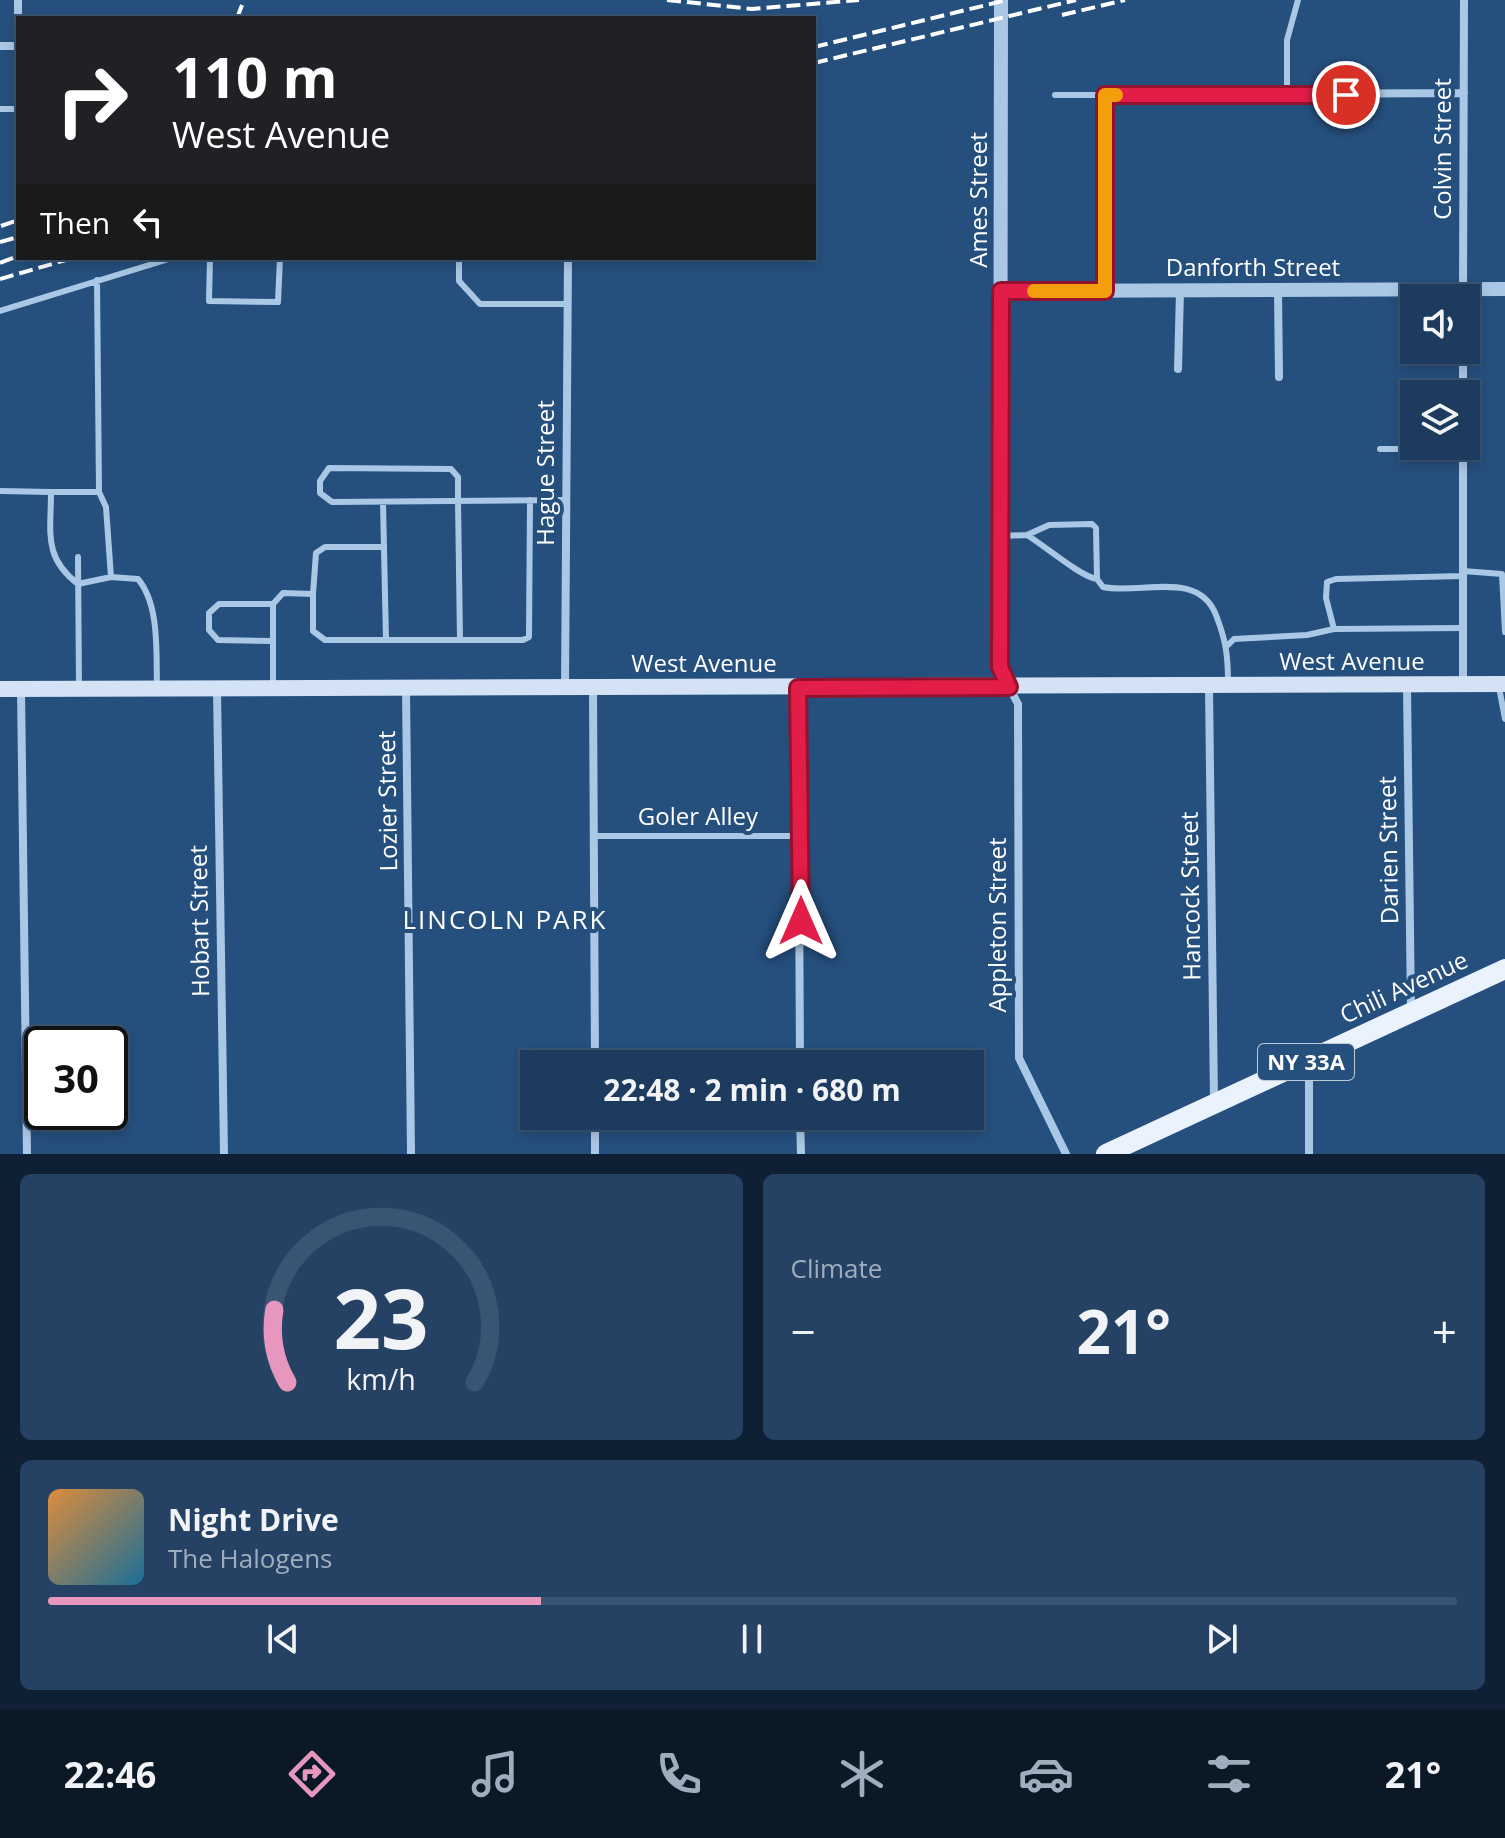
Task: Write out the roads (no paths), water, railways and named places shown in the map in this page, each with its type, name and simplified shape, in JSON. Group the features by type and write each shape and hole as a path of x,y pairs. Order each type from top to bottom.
{"main road":[{"name":"West Avenue","path":"0,689 1502,684"},
{"name":"Chili Avenue","path":"1106,1154 1505,969"}],"street":[{"name":"Ames Street","path":"1001,0 1000,667 1009,687"},
{"name":"Colvin Street","path":"1463,284 1464,0"},
{"path":"1105,291 1105,95 1464,93"},
{"name":"Hague Street","path":"565,688 568,260"},
{"name":"Danforth Street","path":"1480,292 1505,289"},
{"path":"1278,290 1279,377"},
{"name":"Danforth Street","path":"1001,291 1400,293"},
{"path":"1178,369 1180,291"},
{"path":"1463,460 1463,684"},
{"name":"Hancock Street","path":"1209,686 1214,1105"},
{"name":"Darien Street","path":"1407,686 1411,1013"},
{"name":"Appleton Street","path":"1009,687 1018,704 1019,1058 1066,1154"},
{"name":"Hobart Street","path":"217,688 224,1154"},
{"name":"Lozier Street","path":"406,688 411,1154"},
{"path":"593,688 595,1050"},
{"path":"798,688 800,1050"},
{"path":"21,689 27,1154"},
{"path":"1309,1061 1309,1154"},
{"path":"595,1130 595,1154"},
{"path":"800,1130 801,1154"}],"lane":[{"path":"1287,95 1287,40 1298,0"},
{"path":"1055,95 1105,95"},
{"path":"0,311 165,260"},
{"path":"210,260 209,301 278,302 280,260"},
{"path":"459,260 459,281 480,304 567,304"},
{"path":"97,280 99,492 106,507 111,577"},
{"path":"1380,449 1400,449"},
{"path":"460,640 458,500 458,477 451,469 442,466 329,468 320,481 324,500 356,503 458,500 566,500"},
{"path":"0,491 99,492"},
{"path":"51,492 51,554 60,570 78,584 111,577 138,579 144,586 150,602 157,689"},
{"path":"384,547 325,547 316,553 313,631 317,637 325,640 523,640 529,637 530,500"},
{"path":"383,502 386,640"},
{"path":"1002,536 1027,535 1049,525 1095,525 1097,579"},
{"path":"1027,535 1064,558 1086,578 1097,579 1106,588 1176,587 1203,594 1213,608 1228,645 1228,686"},
{"path":"78,557 79,689"},
{"path":"1334,629 1326,598 1327,582 1336,579 1502,574 1505,632"},
{"path":"274,688 273,604 283,593 313,594"},
{"path":"273,604 219,604 209,613 209,630 218,640 273,641"},
{"path":"1228,645 1234,639 1307,635 1334,629 1463,628"},
{"path":"1502,684 1505,716"},
{"name":"Goler Alley","path":"596,836 801,836"}],"railway":[{"path":"238,16 244,0"},
{"path":"667,0 752,9 859,0"},
{"path":"816,47 1007,0"},
{"path":"816,63 1076,0"},
{"path":"1062,15 1125,0"},
{"path":"1,226 16,221"},
{"path":"0,242 16,238"},
{"path":"0,263 16,257"},
{"path":"0,279 66,260"}],"district":[{"name":"LINCOLN PARK","path":"505,920"}]}
